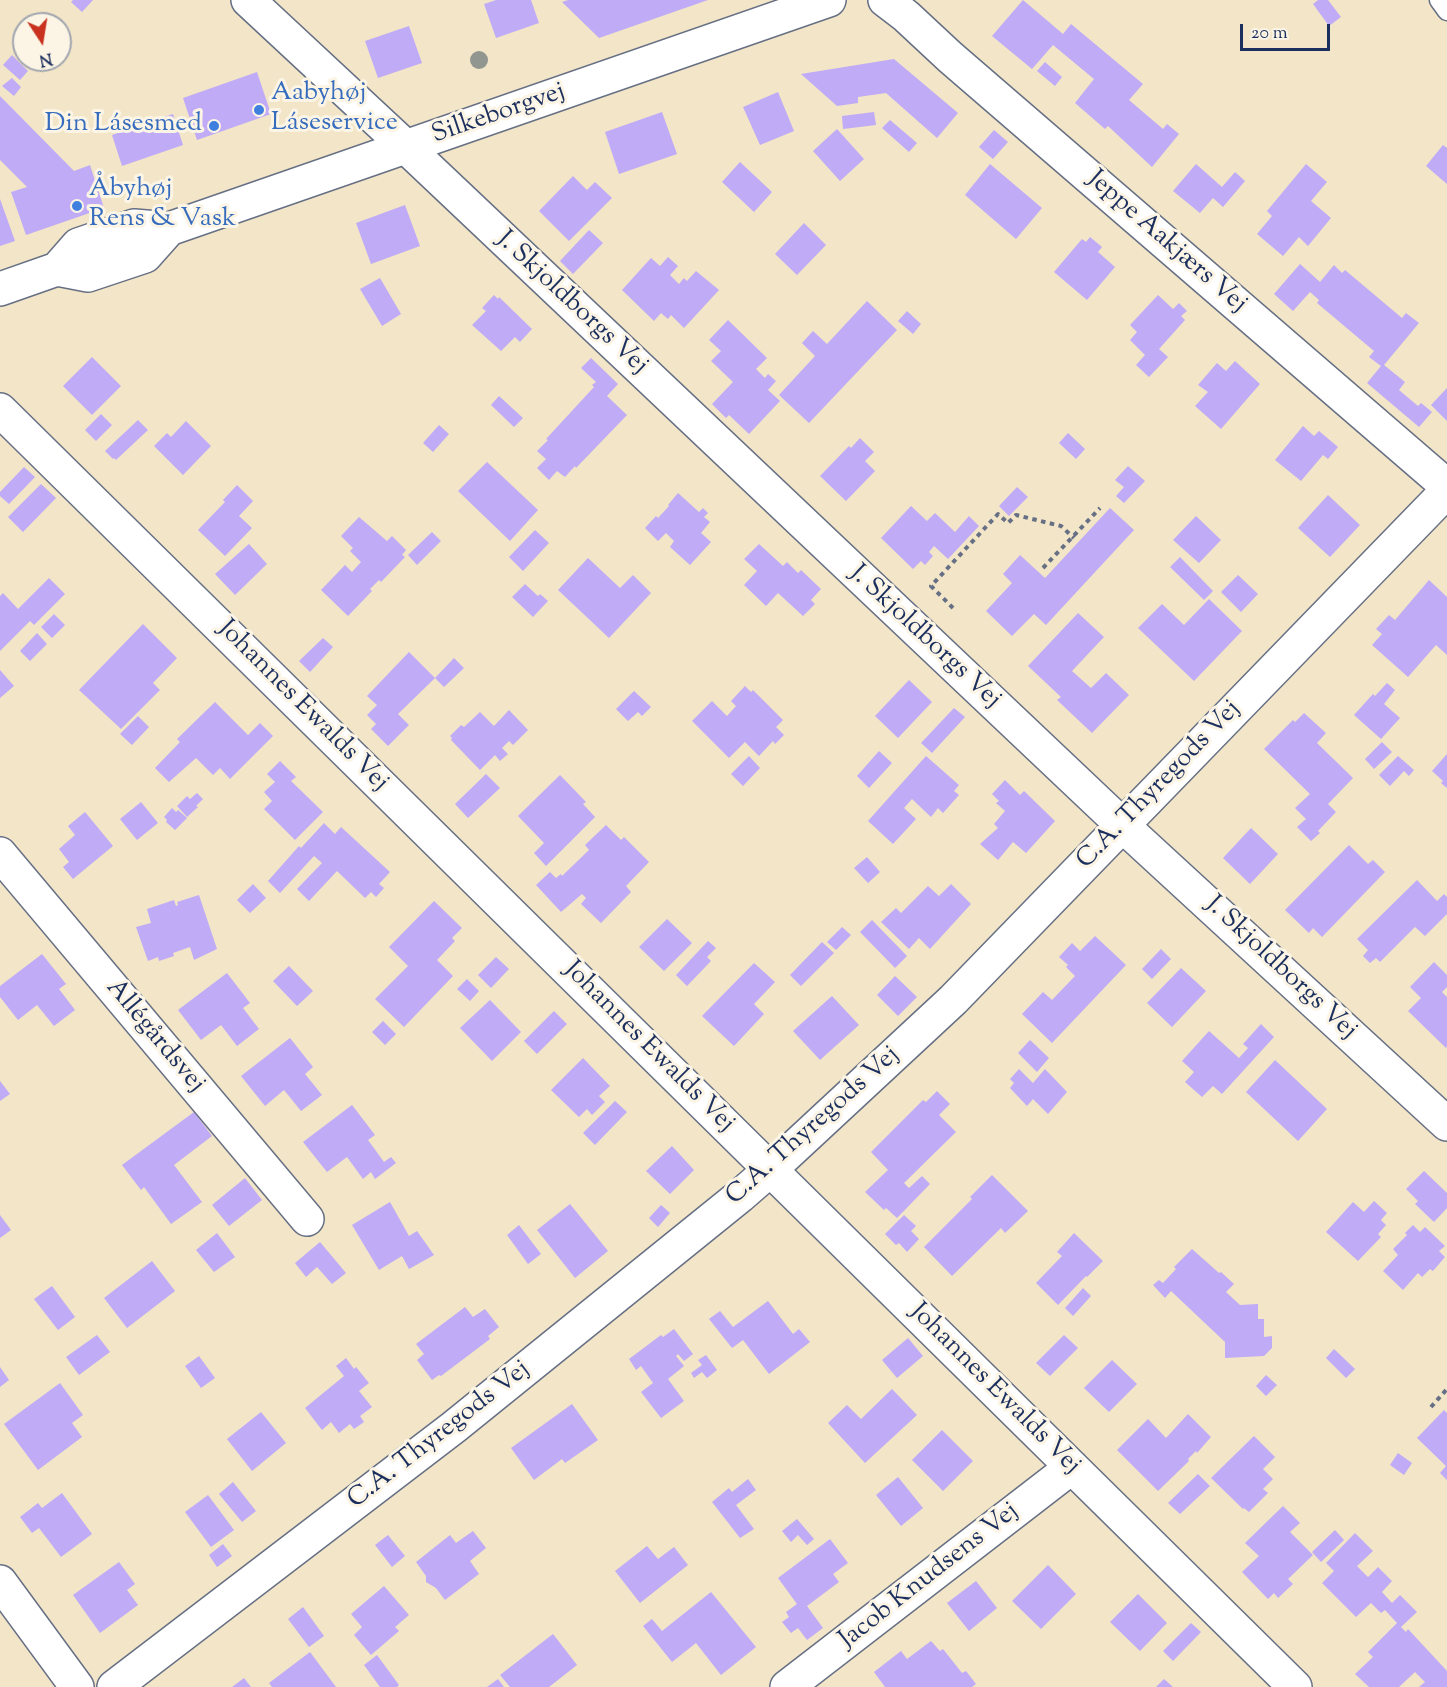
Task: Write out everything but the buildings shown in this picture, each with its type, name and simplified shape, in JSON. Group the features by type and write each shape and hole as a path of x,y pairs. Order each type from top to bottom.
{"street":[{"name":"J. Skjoldborgs Vej","path":"248,0 1122,825 1445,1116"},
{"name":"Silkeborgvej","path":"0,289 57,269 88,275 145,256 169,230 829,0"},
{"name":"Jeppe Aakjærs Vej","path":"885,0 1447,488"},
{"name":"Johannes Ewalds Vej","path":"0,410 1295,1687"},
{"name":"C.A. Thyregods Vej","path":"114,1687 454,1427 771,1169 952,1000 1447,488"},
{"name":"Allégårdsvej","path":"0,854 307,1219"},
{"name":"Jacob Knudsens Vej","path":"787,1687 1072,1467"},
{"path":"0,1582 77,1687"}],"lane":[{"path":"1439,0 1447,11"}],"path":[{"path":"1043,568 1074,538 1100,508"},
{"path":"953,608 931,586 998,514 1008,523 1016,515 1061,526 1074,538"},
{"path":"1431,1407 1447,1389"}],"place":[{"name":"Aabyhøj Láseservice","path":"259,110"},
{"name":"Din Lásesmed","path":"214,126"},
{"name":"Åbyhøj Rens & Vask","path":"77,206"}]}
